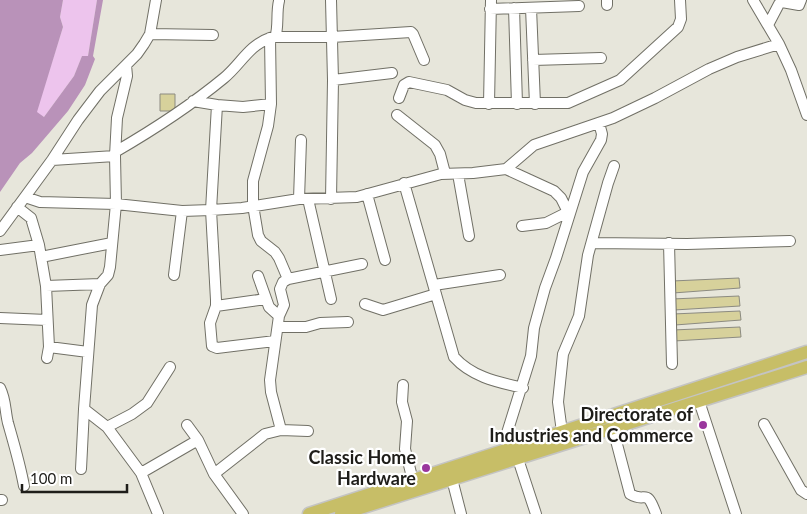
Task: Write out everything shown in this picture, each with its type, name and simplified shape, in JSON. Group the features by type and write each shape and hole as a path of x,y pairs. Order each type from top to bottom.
{"main road":[{"path":"308,514 807,352"},
{"path":"341,514 807,367"},
{"path":"699,401 700,387"}],"street":[{"path":"0,231 100,91 137,54 150,34 156,0"},
{"path":"331,0 333,80 331,199"},
{"path":"399,98 405,84 411,82 447,90 471,102 489,104 568,103 620,80 678,27 682,19 680,0"},
{"path":"753,0 779,44 791,70 807,115"},
{"path":"768,25 779,4 782,2 797,5 802,0"},
{"path":"279,1 276,13 278,31 273,37 271,104 268,126 253,181 253,206 258,235 275,252 288,279"},
{"path":"489,104 490,4 514,8 579,6"},
{"path":"514,8 517,104"},
{"path":"531,8 536,104"},
{"path":"52,160 115,154 155,128 224,78 257,43 273,37 332,37 411,32 424,60"},
{"path":"150,34 213,35"},
{"path":"24,197 40,202 116,204 182,211 211,210 304,199 357,197 445,173 458,174 506,169 534,146 600,123 737,57 779,44"},
{"path":"533,60 601,58"},
{"path":"81,469 92,305 100,284 109,272 116,204 115,154 117,118 127,76 126,65"},
{"path":"333,80 392,73"},
{"path":"193,101 243,107 271,104"},
{"path":"217,105 211,210 216,306 209,329 210,343 214,348 275,342"},
{"path":"397,114 435,145 440,154 445,173"},
{"path":"508,450 507,433 531,356 534,328 545,288 583,172 601,140 600,123"},
{"path":"301,140 304,199 331,298"},
{"path":"562,432 558,402 563,354 579,316 592,242 614,166"},
{"path":"506,169 554,191 569,213"},
{"path":"458,174 469,236"},
{"path":"404,183 454,356 462,366 487,379 522,388"},
{"path":"368,194 385,260"},
{"path":"17,207 31,218 39,245 46,286 47,358"},
{"path":"174,275 182,211"},
{"path":"522,226 546,223 569,213"},
{"path":"592,242 669,244 790,241"},
{"path":"41,257 112,243"},
{"path":"669,244 672,364"},
{"path":"0,250 39,245"},
{"path":"281,430 271,392 270,380 279,316 284,305 280,288 288,279 362,264"},
{"path":"258,276 271,310 279,316"},
{"path":"365,304 383,310 435,289 500,276"},
{"path":"46,286 100,284"},
{"path":"216,306 266,299"},
{"path":"0,318 47,320"},
{"path":"278,327 306,327 317,324 348,322"},
{"path":"48,347 88,352"},
{"path":"108,427 132,414 147,403 170,366"},
{"path":"403,385 402,402 407,421 405,449 412,481"},
{"path":"0,388 5,402 5,428 18,453 24,486"},
{"path":"699,401 736,514"},
{"path":"84,409 108,427 141,473 158,514"},
{"path":"764,424 801,490 807,494"},
{"path":"187,425 198,440 214,474 243,514"},
{"path":"613,429 630,494 632,496 645,496 651,500 656,514"},
{"path":"214,474 265,434 281,430 308,431"},
{"path":"141,473 198,440"},
{"path":"518,459 536,514"},
{"path":"452,480 461,514"}],"shaded area":[{"path":"0,0 63,0 60,17 63,27 37,112 44,117 74,76 82,56 88,56 97,0 103,0 93,56 95,59 85,85 68,111 32,153 20,163 0,192"},
{"path":"63,0 97,0 88,56 82,56 74,76 44,117 36,113 63,27 60,17"}],"building":[{"path":"160,94 175,94 175,111 160,111"},
{"path":"739,278 740,288 673,293 672,281"},
{"path":"739,296 740,306 674,310 672,299"},
{"path":"740,311 741,320 675,325 673,314"},
{"path":"740,327 741,337 674,341 673,330"}],"place":[{"name":"Directorate of Industries and Commerce","path":"703,425"},
{"name":"Classic Home Hardware","path":"426,468"}]}
